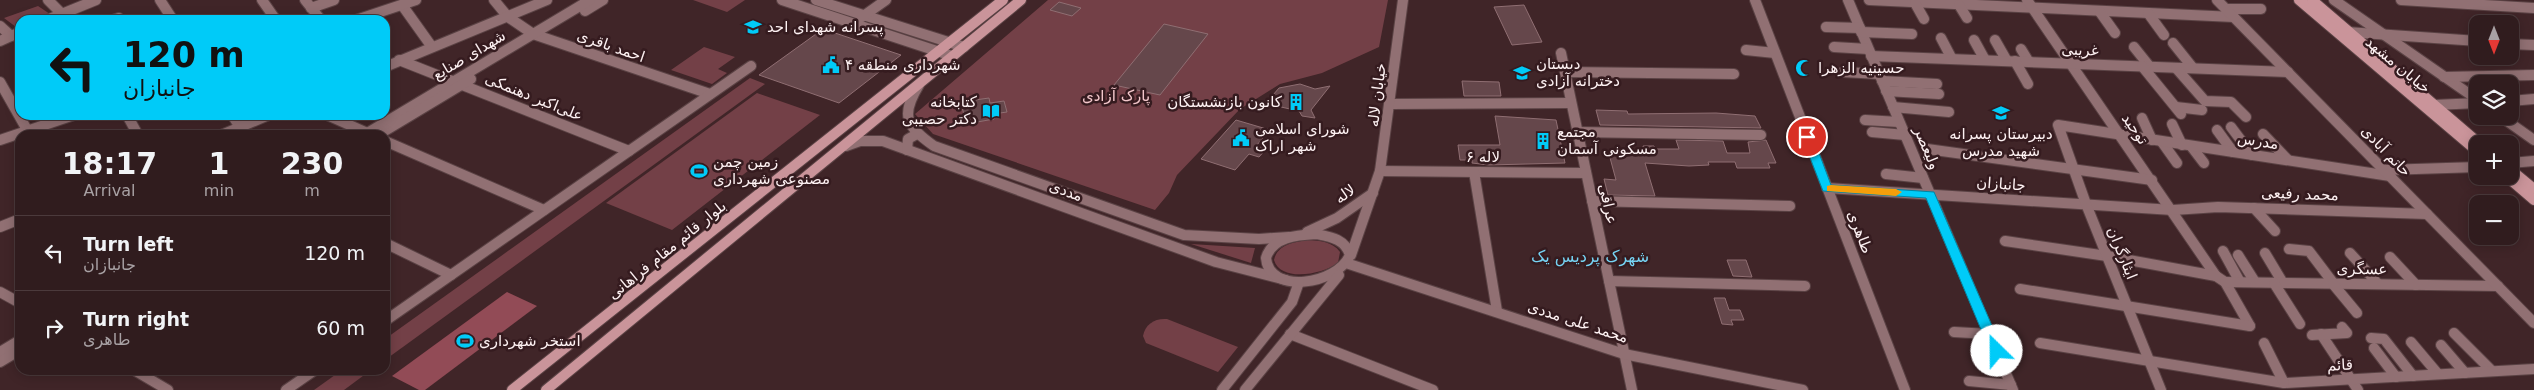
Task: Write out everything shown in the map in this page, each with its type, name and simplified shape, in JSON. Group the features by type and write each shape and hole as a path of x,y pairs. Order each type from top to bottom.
{"main road":[{"name":"بلوار قائم مقام فراهانی","path":"512,390 1003,0"},
{"name":"بلوار قائم مقام فراهانی","path":"546,390 1021,0"},
{"name":"خیابان مشهد","path":"2299,0 2469,144"},
{"name":"خیابان مشهد","path":"2312,0 2469,135"},
{"path":"2519,176 2534,189"},
{"path":"2516,185 2534,200"}],"street":[{"path":"48,0 65,15"},
{"path":"68,15 96,0"},
{"path":"160,0 170,15"},
{"path":"262,0 272,15"},
{"path":"305,0 317,15"},
{"path":"311,8 334,0"},
{"path":"371,15 416,0"},
{"name":"احمد باقری","path":"494,0 508,17 537,35 710,94"},
{"path":"390,64 546,0"},
{"name":"شهدای صنایع","path":"386,130 590,0"},
{"name":"شهدای صنایع","path":"537,35 603,0"},
{"path":"782,0 952,56"},
{"path":"816,0 964,47"},
{"path":"873,0 884,2"},
{"name":"خیابان لاله","path":"1373,193 1380,171 1391,104 1403,0"},
{"name":"طاهری","path":"1755,0 1826,188 1906,390"},
{"name":"ولیعصر","path":"1848,0 2012,388"},
{"path":"1868,0 1985,3 2033,9 2234,17"},
{"name":"توحید","path":"2027,0 2221,279 2250,326 2127,306"},
{"name":"حاتم آبادی","path":"2217,0 2534,323"},
{"path":"2334,0 2469,95"},
{"path":"2401,0 2534,8"},
{"path":"853,24 884,2"},
{"path":"1917,2 1924,20"},
{"path":"1963,3 1967,18"},
{"path":"402,5 432,47"},
{"path":"2226,9 2261,9"},
{"path":"2100,12 2115,33"},
{"path":"2148,13 2164,34"},
{"path":"0,26 11,36"},
{"path":"1826,27 1912,34"},
{"path":"2348,32 2469,40"},
{"path":"0,41 15,34"},
{"path":"1941,38 1952,59"},
{"path":"1974,40 1985,60"},
{"path":"1995,40 2028,84"},
{"path":"2173,43 2193,68"},
{"path":"2519,45 2534,46"},
{"path":"2134,46 2178,110 2202,110"},
{"name":"غریبی","path":"1834,47 1952,59 2288,72"},
{"path":"2021,49 2028,62"},
{"path":"1746,50 1775,53"},
{"name":"عراقی","path":"1561,53 1632,390"},
{"name":"علی‌اکبر دهنمکی","path":"399,60 629,151"},
{"path":"390,317 751,66"},
{"path":"2176,68 2205,101 2231,102 2246,117"},
{"path":"1565,72 1734,74"},
{"path":"1843,72 1939,94"},
{"path":"2444,77 2534,75"},
{"path":"907,150 906,143 908,138 917,134 907,117 908,102 922,81"},
{"path":"0,82 15,108"},
{"path":"1882,82 1937,84"},
{"name":"شهدای صنایع","path":"375,130 459,83"},
{"path":"2519,101 2534,100"},
{"path":"2434,105 2469,102"},
{"path":"1391,104 1571,103"},
{"path":"1893,107 1948,112"},
{"path":"2142,118 2152,140"},
{"path":"36,130 62,120"},
{"path":"235,120 240,127"},
{"path":"233,130 257,120"},
{"path":"338,120 359,130"},
{"path":"1864,120 1899,122"},
{"path":"2172,124 2186,145 2204,163"},
{"path":"2513,125 2534,140"},
{"name":"مدرس","path":"2058,126 2386,173 2469,168"},
{"name":"ایثارگران","path":"2058,126 2086,204 2161,390"},
{"path":"2230,127 2252,155"},
{"path":"2217,130 2233,152"},
{"path":"1578,132 1761,135"},
{"path":"1872,132 1905,135"},
{"name":"مددی","path":"917,134 934,146 1184,235 1259,239 1302,235"},
{"path":"2263,134 2288,160"},
{"path":"0,140 15,136"},
{"name":"مددی","path":"837,150 855,141 883,141 1216,262 1286,280 1299,282 1323,279 1347,263"},
{"path":"390,142 544,210"},
{"path":"2162,142 2177,164"},
{"path":"1927,149 2152,180"},
{"path":"2519,163 2534,162"},
{"name":"لاله ۶","path":"1380,171 1586,173"},
{"path":"1474,172 1497,311"},
{"path":"1886,174 1923,178"},
{"name":"جانبازان","path":"1826,188 2172,210"},
{"name":"لاله","path":"1302,235 1337,218 1373,193"},
{"name":"لاله","path":"1245,390 1347,263 1373,193"},
{"path":"1592,201 1790,206"},
{"name":"محمد رفیعی","path":"2172,210 2218,207 2427,214"},
{"path":"2254,208 2275,231"},
{"path":"0,227 15,221"},
{"path":"1302,235 1316,234 1335,238 1343,242 1347,263"},
{"path":"1286,280 1271,272 1264,265 1264,256 1270,248 1289,237"},
{"name":"عسگری","path":"2005,242 2107,256 2240,282 2498,286"},
{"path":"390,245 450,275"},
{"path":"2289,249 2309,251 2356,313"},
{"path":"2223,251 2240,282"},
{"path":"2265,253 2278,283 2300,324"},
{"path":"2350,253 2378,284"},
{"path":"2238,254 2255,282"},
{"path":"2390,257 2416,285"},
{"name":"محمد علی مددی","path":"1347,263 1624,354 1803,390"},
{"path":"1609,281 1805,286"},
{"path":"1222,390 1292,302 1299,282"},
{"path":"2020,289 2127,306"},
{"path":"0,292 15,300"},
{"path":"2342,327 2346,333 2317,335 2358,390"},
{"path":"1954,332 1989,334"},
{"path":"2454,333 2492,371"},
{"path":"1290,334 1433,390"},
{"path":"2396,377 2372,343 2384,339 2412,376"},
{"path":"2411,342 2438,374"},
{"path":"0,352 15,343"},
{"name":"قائم","path":"2040,343 2284,383 2534,369"},
{"path":"2264,343 2284,383"},
{"path":"2441,345 2465,373"},
{"path":"0,362 15,353"},
{"path":"142,375 168,390"},
{"path":"286,390 308,375"},
{"path":"1969,381 2012,388"}],"green space":[{"path":"693,0 745,0 727,12"},
{"name":"پارک آزادی","path":"1048,0 1388,0 1379,47 1322,73 1280,84 1240,109 1177,175 1169,193 1155,210 933,134 915,114"},
{"path":"38,6 50,14 15,15 15,26 4,18"},
{"path":"704,47 735,57 718,69 727,73 712,84 671,70"},
{"path":"750,78 765,84 390,356 390,335"},
{"name":"زمین چمن مصنوعی شهرداری","path":"757,93 820,115 672,230 606,203"},
{"path":"1307,240 1325,242 1337,248 1340,252 1338,263 1323,270 1303,274 1285,272 1278,267 1274,260 1282,248 1292,243"},
{"path":"1191,244 1255,248 1251,263"},
{"path":"1167,319 1238,347 1218,372 1146,343 1143,336 1148,325 1155,321"},
{"path":"335,375 364,375 344,390 314,390"}],"shaded area":[{"name":"استخر شهرداری","path":"507,292 537,306 425,390 419,390 392,376"}],"building":[{"path":"1059,2 1081,8 1072,16 1050,10"},
{"path":"1524,5 1542,42 1512,45 1494,7"},
{"path":"1164,24 1208,34 1160,95 1114,85"},
{"name":"شهرداری منطقه ۴","path":"823,29 901,55 839,103 759,75"},
{"path":"1462,81 1499,82 1501,96 1464,96"},
{"name":"کانون بازنشستگان","path":"1300,84 1315,89 1330,86 1311,110 1315,118 1302,116 1299,111 1281,107 1274,100 1273,95 1279,88"},
{"name":"کتابخانه دکتر حصیبی","path":"989,98 990,103 1004,101 1007,112 993,114 994,119 966,124 961,102"},
{"path":"1596,110 1627,111 1628,114 1716,113 1755,116 1761,128 1600,125"},
{"path":"1495,116 1556,120 1565,163 1489,165 1472,163 1472,160 1460,160 1458,145 1500,145"},
{"name":"شورای اسلامی شهر اراک","path":"1236,120 1270,130 1256,146 1266,149 1259,157 1249,154 1235,170 1201,159"},
{"path":"1676,140 1723,141 1727,153 1750,153 1748,142 1766,140 1776,163 1768,163 1770,168 1737,168 1735,162 1708,162 1709,165 1689,166 1645,163 1655,196 1608,195 1604,179 1616,180 1609,154 1645,155 1643,146 1654,146 1655,149 1679,149"},
{"path":"1727,260 1746,260 1752,277 1733,276"},
{"path":"1714,298 1725,298 1729,310 1740,310 1744,320 1731,320 1733,325 1722,324"}],"slow traffic":[{"path":"1831,189 1896,192"}],"place":[{"name":"پسرانه شهدای احد","path":"753,27"},
{"name":"شهرداری منطقه ۴","path":"831,65"},
{"name":"حسینیه الزهرا","path":"1804,68"},
{"name":"دبستان دخترانه آزادی","path":"1522,73"},
{"name":"کانون بازنشستگان","path":"1296,102"},
{"name":"کتابخانه دکتر حصیبی","path":"991,111"},
{"name":"دبیرستان پسرانه شهید مدرس","path":"2001,113"},
{"name":"شورای اسلامی شهر اراک","path":"1241,138"},
{"name":"مجتمع مسکونی آسمان","path":"1543,141"},
{"name":"زمین چمن مصنوعی شهرداری","path":"699,171"},
{"name":"استخر شهرداری","path":"465,341"}],"district":[{"name":"شهرک پردیس یک","path":"1590,256"}],"route":[{"path":"1807,137 1826,188 1930,194 1997,351"}]}
